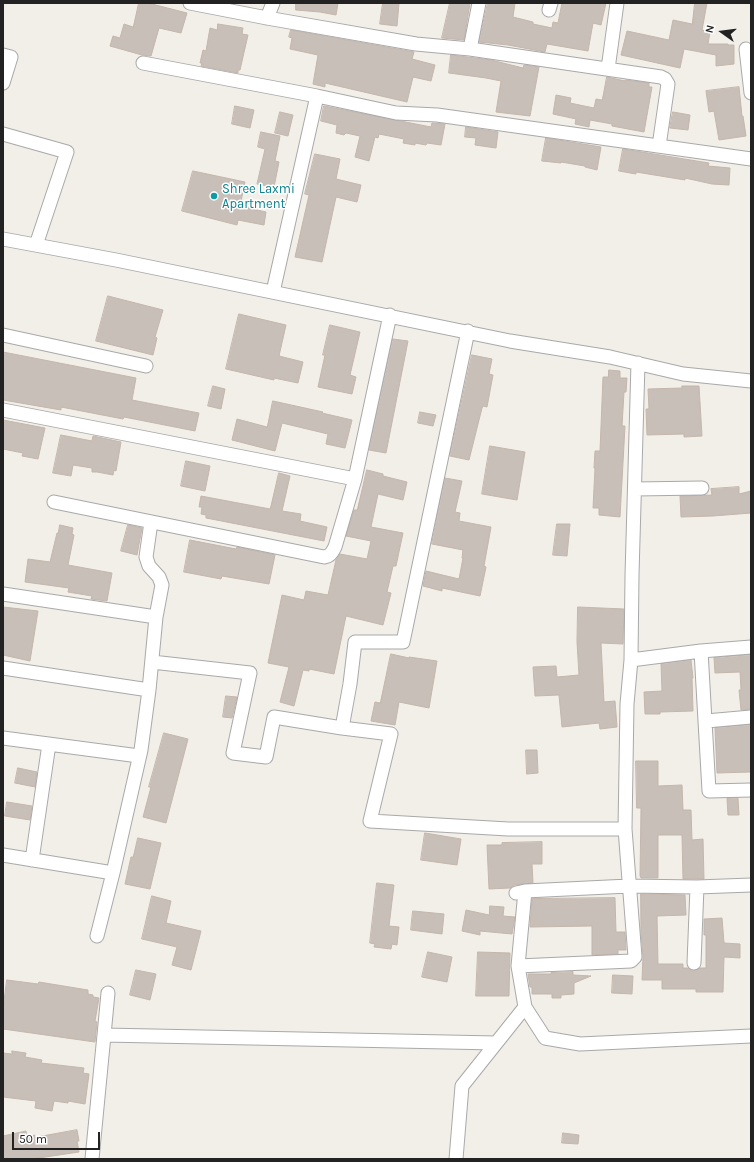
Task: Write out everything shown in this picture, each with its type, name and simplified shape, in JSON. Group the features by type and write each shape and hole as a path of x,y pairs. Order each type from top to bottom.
{"street":[{"path":"190,3 416,44 470,49 661,77 667,81 659,146"},
{"path":"267,18 273,3"},
{"path":"470,49 479,3"},
{"path":"608,69 617,3"},
{"path":"746,49 751,93"},
{"path":"3,55 11,57 3,83"},
{"path":"142,63 317,96 396,113 410,115 437,115 751,159"},
{"path":"273,292 317,96"},
{"path":"3,134 67,152 36,245"},
{"path":"3,239 390,315 510,341 610,357 683,374 751,381"},
{"path":"54,502 324,557 329,556 335,547 355,480 390,315"},
{"path":"342,728 350,684 355,642 403,642 468,331"},
{"path":"3,335 146,366"},
{"path":"518,966 633,960 635,953 625,829 627,704 632,660 632,575 638,363"},
{"path":"3,410 355,480"},
{"path":"635,489 702,488"},
{"path":"97,936 113,874 139,756 149,690 156,617 162,585 159,577 149,566 146,557 151,522"},
{"path":"3,594 156,617"},
{"path":"632,660 701,651 751,647"},
{"path":"701,651 709,791 751,790"},
{"path":"152,662 250,673 233,752 266,757 274,717 391,734 370,821 508,829 625,829"},
{"path":"3,668 149,690"},
{"path":"706,721 751,717"},
{"path":"3,738 139,756"},
{"path":"32,860 49,744"},
{"path":"3,855 113,874"},
{"path":"751,884 697,887 629,886 521,892 518,966 525,1007 545,1038 580,1044 751,1036"},
{"path":"694,963 697,887"},
{"path":"92,1159 108,993"},
{"path":"456,1159 462,1086 525,1007"},
{"path":"104,1035 496,1043"}],"building":[{"path":"139,3 148,3 187,13 181,33 159,28 151,56 110,46 113,36 120,38 124,24 133,27"},
{"path":"296,3 338,3 336,15 296,10"},
{"path":"383,3 399,3 397,26 380,24"},
{"path":"450,3 470,3 464,40 442,38"},
{"path":"488,3 515,3 513,17 533,22 533,24 552,28 553,22 558,23 562,3 606,3 601,25 593,23 588,51 547,44 545,52 508,45 479,42"},
{"path":"695,3 707,3 702,30 710,32 708,44 734,45 734,64 716,66 716,55 684,49 680,68 621,55 627,31 669,40 673,20 692,24"},
{"path":"218,24 243,28 242,34 248,35 238,73 201,66 202,63 200,63 203,50 206,51 210,28 217,30"},
{"path":"291,30 414,52 412,59 435,65 431,81 413,77 407,102 325,83 325,87 313,84 318,55 290,49 292,38 289,37"},
{"path":"451,55 491,60 523,68 524,65 539,67 530,116 496,112 501,81 449,73"},
{"path":"607,77 625,81 649,83 649,87 652,87 644,132 590,120 589,127 575,124 576,119 553,114 556,95 571,98 570,103 594,108 596,99 602,100"},
{"path":"739,87 746,136 719,140 714,111 709,112 706,91"},
{"path":"235,106 254,110 250,128 232,124"},
{"path":"324,106 431,127 432,123 445,124 441,145 415,143 415,145 403,143 404,139 379,134 378,138 375,137 369,161 355,157 360,136 346,133 344,135 336,133 337,125 321,121"},
{"path":"280,112 293,115 288,136 275,133"},
{"path":"673,112 690,115 688,130 670,128"},
{"path":"466,127 498,132 496,148 475,145 476,138 465,137"},
{"path":"261,132 280,136 275,161 279,162 274,187 257,184 265,149 258,147"},
{"path":"546,138 601,147 597,170 585,166 561,162 542,161"},
{"path":"623,149 709,163 708,166 730,168 729,185 712,184 685,178 685,180 636,172 636,174 619,171"},
{"path":"315,154 340,159 336,179 361,185 357,202 336,197 322,262 295,257 309,195 305,194"},
{"name":"Shree Laxmi Apartment","path":"193,171 245,182 240,206 266,212 264,225 238,220 237,225 182,211"},
{"path":"108,296 163,310 155,337 157,338 153,355 96,341"},
{"path":"239,314 286,325 279,356 303,362 298,383 274,378 274,380 226,369"},
{"path":"330,325 360,332 350,375 356,377 352,394 318,387"},
{"path":"393,339 408,341 386,453 369,450"},
{"path":"3,352 136,378 132,400 199,413 195,431 124,417 123,419 61,407 61,410 3,400"},
{"path":"472,355 492,359 489,374 493,375 487,407 483,406 482,408 469,460 450,456"},
{"path":"609,370 620,371 620,378 627,378 626,392 624,392 622,426 625,426 620,517 599,515 599,508 593,508 595,451 600,451 603,377 608,377"},
{"path":"213,386 225,389 221,409 208,406"},
{"path":"682,386 699,386 702,436 684,437 684,434 647,435 646,409 649,409 648,389 682,388"},
{"path":"273,401 352,420 345,448 326,444 328,434 282,423 275,451 232,440 237,419 267,427"},
{"path":"420,412 436,415 433,426 418,423"},
{"path":"3,420 45,428 38,459 22,456 23,453 3,449"},
{"path":"61,435 92,441 93,436 121,442 116,471 114,470 113,475 92,472 92,468 73,465 71,476 53,473"},
{"path":"490,446 525,452 517,500 482,494"},
{"path":"186,461 210,466 205,491 181,486"},
{"path":"367,470 407,482 403,500 378,494 371,527 403,533 396,566 393,566 387,592 391,593 383,625 346,616 334,674 309,669 309,671 303,670 294,706 280,702 289,667 268,663 282,595 304,600 306,591 328,595 336,560 340,554 367,559 371,541 346,536 354,510 357,510"},
{"path":"279,473 290,476 282,511 301,514 300,521 327,527 324,541 206,518 206,515 201,514 202,507 199,507 201,496 270,509"},
{"path":"445,478 462,481 455,512 460,513 459,521 491,527 484,566 486,567 480,596 442,588 442,591 423,586 426,571 459,579 463,550 432,544"},
{"path":"739,487 739,494 751,491 751,513 681,517 680,496 712,495 711,489"},
{"path":"557,524 570,524 567,556 553,555"},
{"path":"60,525 73,528 72,534 74,535 68,565 112,573 107,601 91,599 92,596 68,592 69,588 25,582 28,559 50,562"},
{"path":"128,525 142,528 137,555 121,551"},
{"path":"190,540 236,549 237,547 275,555 269,584 222,576 221,579 184,572"},
{"path":"3,607 38,611 30,661 3,655"},
{"path":"578,607 624,609 623,644 601,643 604,702 615,701 617,727 600,729 599,723 562,727 559,695 535,696 533,667 556,666 557,677 579,675 577,642"},
{"path":"391,654 409,658 437,661 429,708 399,702 395,725 371,721 375,702 380,703"},
{"path":"751,655 751,709 741,710 739,690 741,690 740,672 715,673 714,658"},
{"path":"691,660 693,678 693,711 645,714 644,692 662,691 661,664"},
{"path":"226,696 237,697 232,718 223,717"},
{"path":"751,725 751,772 717,773 715,728"},
{"path":"164,733 188,739 166,823 143,817 151,787 149,787"},
{"path":"526,750 537,750 538,773 527,774"},
{"path":"636,761 658,761 658,786 682,785 683,810 691,810 692,840 703,839 704,879 683,879 682,835 658,835 658,878 641,878 641,808 637,808"},
{"path":"18,768 37,772 35,787 15,783"},
{"path":"738,798 739,815 728,815 727,799"},
{"path":"7,802 32,806 30,820 5,816"},
{"path":"425,833 461,839 457,865 421,860"},
{"path":"138,838 161,843 150,889 125,884 131,857 133,857"},
{"path":"542,842 542,864 532,864 533,883 514,885 510,888 489,889 487,845"},
{"path":"377,883 394,885 389,926 399,927 397,945 392,944 391,949 374,947 375,944 370,943"},
{"path":"641,894 685,895 686,915 657,916 658,964 683,964 683,968 688,968 693,971 700,968 706,968 706,935 704,935 704,919 722,918 724,943 740,944 740,958 724,957 723,992 696,992 696,989 662,989 662,980 642,980 643,956 641,932"},
{"path":"152,896 171,901 166,923 201,931 191,970 172,965 177,947 142,939"},
{"path":"615,898 616,932 625,932 626,950 618,950 618,954 592,955 592,926 530,927 532,899"},
{"path":"490,906 504,907 503,916 515,917 512,934 480,931 480,935 462,931 466,910 489,915"},
{"path":"413,911 444,914 442,934 411,930"},
{"path":"428,952 452,957 447,982 422,977"},
{"path":"478,952 510,953 509,996 476,996"},
{"path":"136,970 156,974 150,1000 130,995"},
{"path":"573,972 573,975 591,976 574,983 574,994 561,995 561,998 552,998 552,994 532,994 532,987 530,987 528,974"},
{"path":"613,975 633,976 632,994 612,993"},
{"path":"7,980 38,984 39,982 88,990 88,994 99,998 95,1021 97,1022 95,1042 3,1029 3,1010"},
{"path":"12,1051 26,1053 25,1057 42,1060 41,1063 84,1068 83,1073 89,1074 85,1104 68,1101 68,1103 54,1101 52,1111 35,1108 36,1101 3,1097 3,1053 12,1054"},
{"path":"77,1130 79,1152 32,1159 3,1159 3,1136 26,1131 27,1137 35,1135 35,1137"},
{"path":"563,1133 579,1135 578,1144 562,1143"}],"place":[{"name":"Shree Laxmi Apartment","path":"214,196"}]}
